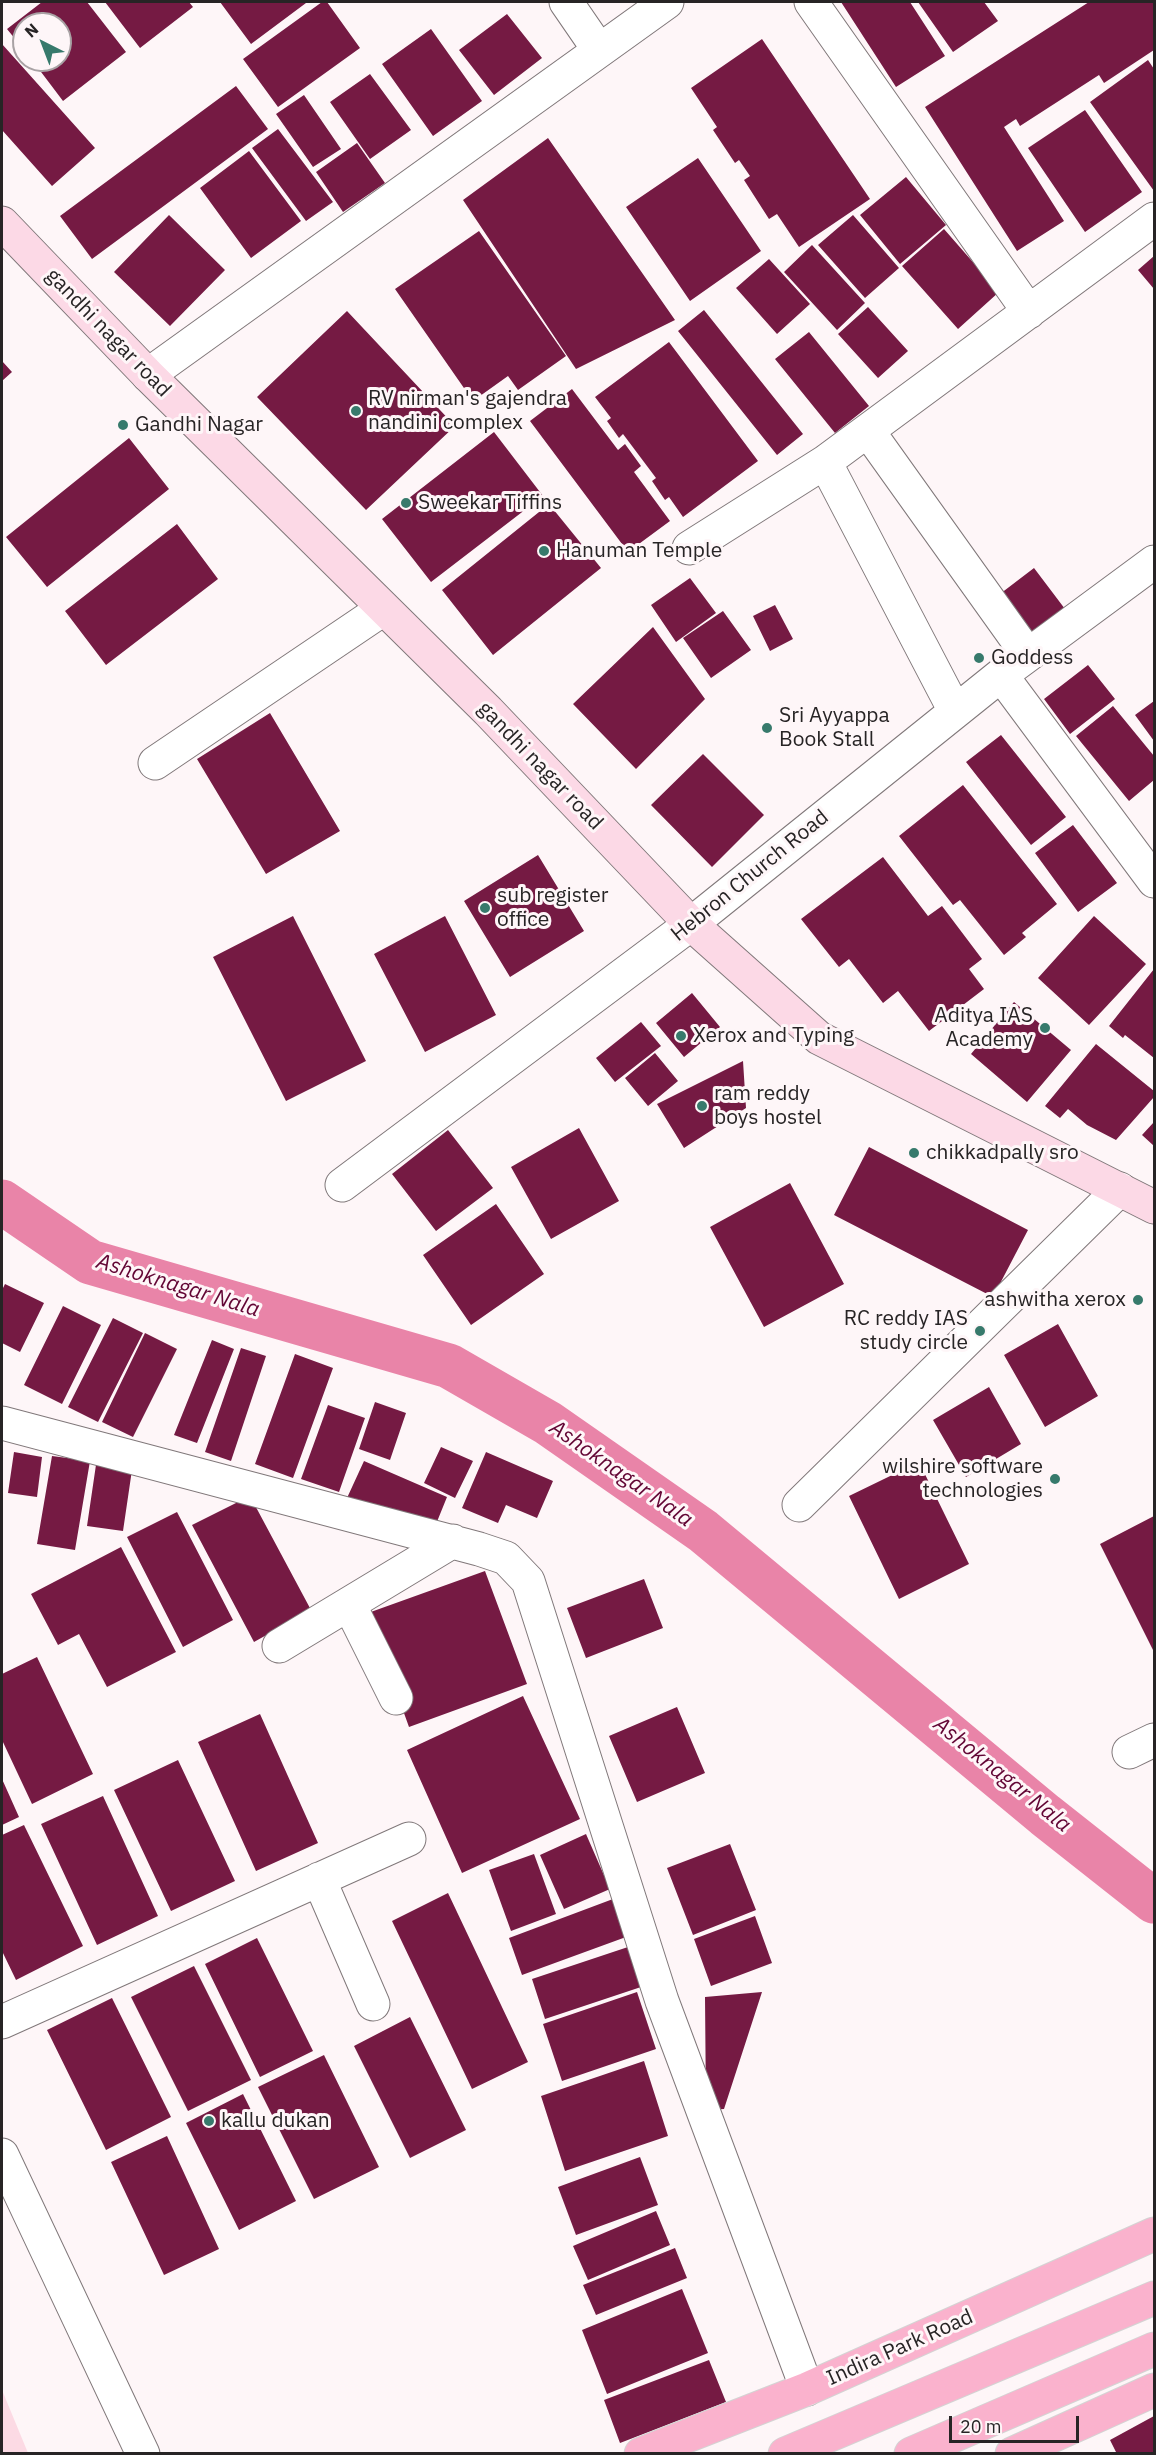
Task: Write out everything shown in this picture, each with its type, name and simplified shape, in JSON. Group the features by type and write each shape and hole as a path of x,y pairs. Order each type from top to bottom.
{"main road":[{"name":"gandhi nagar road","path":"2,223 148,375 488,711 691,924 819,1038 1155,1207"},
{"name":"Indira Park Road","path":"641,2454 807,2389 1155,2234"},
{"path":"785,2454 1155,2298"},
{"path":"911,2454 1155,2349"},
{"path":"1012,2454 1047,2447 1155,2390"}],"street":[{"path":"566,2 599,50"},
{"path":"148,375 667,2"},
{"path":"812,2 1029,312"},
{"path":"689,548 825,462 1155,219"},
{"path":"868,431 1028,655"},
{"path":"825,462 955,711"},
{"name":"Hebron Church Road","path":"342,1185 691,924 1001,675 1155,562"},
{"path":"155,763 383,609"},
{"path":"1001,675 1155,881"},
{"path":"800,1505 1120,1189"},
{"path":"2,1423 453,1541 506,1558 528,1581 662,2001 807,2389"},
{"path":"279,1646 453,1541"},
{"path":"349,1604 396,1698"},
{"path":"2,2022 409,1839"},
{"path":"319,1880 373,2004"},
{"path":"2,2155 143,2454"}],"shaded area":[{"path":"2,2390 28,2453 2,2453"}],"building":[{"path":"42,2 87,2 126,52 63,101 41,72 72,72 72,12 29,12"},
{"path":"105,2 189,2 193,7 140,48"},
{"path":"220,2 305,2 306,3 251,44"},
{"path":"322,2 327,2 360,48 278,107 243,59"},
{"path":"841,2 910,2 945,56 896,87"},
{"path":"918,2 984,2 998,21 953,52"},
{"path":"1089,2 1154,2 1154,50 1104,83 1099,75 1020,126 1016,119 1004,127 1064,221 1017,251 925,107"},
{"path":"507,14 542,58 494,95 459,50"},
{"path":"12,25 12,35 7,29"},
{"path":"431,29 482,101 433,136 382,64"},
{"path":"762,39 870,199 799,247 777,214 769,219 744,180 750,176 739,160 735,163 713,130 717,127 691,88"},
{"path":"2,44 12,55 12,72 27,72 95,148 52,186 2,130"},
{"path":"1148,60 1154,69 1154,191 1090,102"},
{"path":"370,74 411,130 370,159 330,102"},
{"path":"236,86 268,129 92,259 60,216"},
{"path":"304,95 341,149 313,167 276,114"},
{"path":"1085,110 1142,192 1085,232 1028,148"},
{"path":"278,129 333,202 306,221 252,148"},
{"path":"548,138 675,320 576,369 463,200"},
{"path":"357,143 385,183 343,212 316,172"},
{"path":"249,151 301,221 251,258 200,188"},
{"path":"698,158 761,251 690,301 626,207"},
{"path":"906,177 946,225 900,264 860,215"},
{"path":"169,215 225,270 170,326 114,272"},
{"path":"853,215 899,268 865,298 818,245"},
{"path":"944,229 999,292 958,329 902,266"},
{"path":"479,231 566,356 518,390 508,376 473,401 395,289"},
{"path":"812,245 865,303 837,330 784,272"},
{"path":"1154,256 1154,289 1138,270"},
{"path":"769,259 810,304 777,334 736,288"},
{"path":"868,307 908,351 878,378 838,334"},
{"path":"704,310 803,434 777,455 678,331"},
{"name":"RV nirman's gajendra nandini complex","path":"347,311 455,426 366,510 257,397"},
{"path":"809,332 869,406 835,433 775,359"},
{"path":"669,342 758,461 683,517 669,497 665,500 652,481 656,478 623,434 619,438 607,421 611,418 595,397"},
{"path":"2,361 12,372 2,381"},
{"path":"572,389 618,450 625,444 641,466 634,472 670,521 628,552 530,421"},
{"path":"494,432 543,496 431,582 382,519"},
{"path":"129,438 169,489 47,587 6,537"},
{"path":"549,504 601,568 493,655 442,590"},
{"path":"177,524 218,579 106,665 65,611"},
{"path":"1034,568 1065,609 1027,638 996,597"},
{"path":"690,578 716,613 676,642 651,605"},
{"path":"775,605 793,639 770,651 753,616"},
{"path":"723,611 751,650 711,678 683,638"},
{"path":"653,627 705,699 636,769 573,704"},
{"path":"1088,665 1115,699 1070,734 1044,699"},
{"path":"1154,701 1154,741 1135,715"},
{"path":"1113,706 1154,756 1154,780 1129,801 1076,736"},
{"path":"270,713 340,831 266,874 197,759"},
{"path":"1001,735 1066,817 1031,845 966,762"},
{"path":"703,754 764,815 712,867 651,805"},
{"path":"963,785 1057,904 1022,933 1026,937 1004,955 960,900 953,905 899,836"},
{"path":"1073,825 1117,883 1078,912 1035,853"},
{"path":"538,855 584,931 510,977 464,901"},
{"path":"883,857 928,916 942,906 982,959 969,969 984,989 929,1031 898,991 883,1003 849,959 839,967 801,919"},
{"path":"293,916 366,1061 286,1101 213,957"},
{"path":"445,916 496,1015 425,1052 374,954"},
{"path":"1094,916 1146,964 1089,1025 1038,978"},
{"path":"1154,969 1154,1058 1125,1035 1123,1038 1109,1026"},
{"path":"692,993 720,1027 684,1057 656,1023"},
{"path":"1014,1002 1071,1050 1027,1102 971,1054"},
{"path":"641,1022 661,1046 615,1082 596,1058"},
{"path":"1096,1044 1154,1091 1154,1097 1116,1140 1087,1125 1068,1109 1060,1118 1045,1106"},
{"path":"655,1053 678,1081 648,1106 625,1078"},
{"name":"ram reddy boys hostel","path":"743,1061 746,1108 684,1148 657,1104"},
{"path":"1154,1122 1154,1146 1142,1135"},
{"path":"579,1128 619,1201 551,1239 511,1167"},
{"path":"448,1130 493,1188 436,1231 392,1174"},
{"path":"869,1147 1028,1230 993,1297 834,1215"},
{"path":"790,1183 844,1284 764,1327 710,1227"},
{"path":"496,1204 544,1274 471,1325 423,1255"},
{"path":"5,1284 44,1303 20,1352 2,1343 2,1290"},
{"path":"63,1306 101,1325 62,1404 24,1385"},
{"path":"113,1318 143,1333 98,1422 68,1407"},
{"path":"1058,1324 1098,1396 1045,1427 1004,1355"},
{"path":"145,1333 177,1349 133,1437 102,1422"},
{"path":"212,1340 234,1349 197,1443 174,1435"},
{"path":"241,1348 266,1356 231,1461 205,1452"},
{"path":"295,1354 333,1368 293,1478 255,1464"},
{"path":"989,1387 1021,1444 966,1477 933,1420"},
{"path":"375,1402 406,1413 390,1460 359,1449"},
{"path":"328,1405 365,1418 339,1492 301,1479"},
{"path":"441,1447 473,1461 455,1498 424,1483"},
{"path":"14,1452 42,1457 37,1497 8,1493"},
{"path":"486,1452 553,1481 537,1518 506,1505 498,1523 462,1508"},
{"path":"52,1456 90,1461 75,1550 37,1544"},
{"path":"97,1458 133,1463 123,1531 87,1526"},
{"path":"364,1461 447,1497 432,1534 347,1498"},
{"path":"919,1462 969,1564 899,1599 849,1496"},
{"path":"250,1496 311,1610 254,1642 192,1525"},
{"path":"177,1512 233,1620 183,1647 127,1537"},
{"path":"1154,1516 1154,1652 1100,1544"},
{"path":"121,1547 176,1652 107,1687 79,1634 58,1645 31,1594"},
{"path":"485,1571 527,1684 409,1727 368,1613"},
{"path":"644,1579 663,1628 586,1658 567,1608"},
{"path":"37,1657 93,1774 32,1804 2,1740 2,1674"},
{"path":"523,1696 580,1819 462,1873 407,1750"},
{"path":"677,1707 705,1773 637,1802 609,1736"},
{"path":"260,1714 318,1843 256,1871 198,1742"},
{"path":"178,1760 235,1881 171,1911 114,1790"},
{"path":"2,1779 19,1817 2,1825"},
{"path":"103,1796 158,1916 97,1945 41,1824"},
{"path":"24,1825 83,1946 16,1980 2,1951 2,1835"},
{"path":"586,1834 610,1889 564,1909 540,1855"},
{"path":"730,1844 756,1910 693,1935 667,1868"},
{"path":"534,1854 556,1914 511,1931 489,1870"},
{"path":"448,1893 528,2062 472,2089 392,1921"},
{"path":"613,1899 626,1937 522,1975 509,1938"},
{"path":"755,1916 772,1963 711,1986 694,1939"},
{"path":"257,1938 313,2051 260,2077 205,1964"},
{"path":"631,1946 644,1986 545,2019 532,1979"},
{"path":"194,1966 251,2080 188,2111 131,1997"},
{"path":"637,1992 656,2049 562,2081 543,2024"},
{"path":"762,1992 724,2109 706,2110 705,1997"},
{"path":"112,1998 171,2117 106,2150 47,2030"},
{"path":"410,2017 466,2130 410,2158 354,2046"},
{"path":"324,2055 379,2167 314,2199 258,2087"},
{"path":"644,2061 668,2136 565,2171 541,2096"},
{"path":"243,2094 296,2201 239,2230 186,2123"},
{"path":"167,2136 219,2249 164,2275 111,2162"},
{"path":"640,2157 658,2205 576,2235 558,2187"},
{"path":"656,2211 670,2245 588,2280 573,2246"},
{"path":"675,2248 687,2278 596,2315 583,2285"},
{"path":"682,2289 708,2353 607,2394 582,2330"},
{"path":"709,2360 726,2402 620,2443 604,2400"},
{"path":"1154,2416 1154,2454 1117,2454 1110,2440"}],"waterway":[{"name":"Ashoknagar Nala","path":"2,1202 90,1262 449,1366 548,1423 703,1531 1045,1815 1154,1901"}],"place":[{"name":"RV nirman's gajendra nandini complex","path":"356,411"},
{"name":"Gandhi Nagar","path":"123,425"},
{"name":"Sweekar Tiffins","path":"406,503"},
{"name":"Hanuman Temple","path":"544,551"},
{"name":"Goddess","path":"979,658"},
{"name":"Sri Ayyappa Book Stall","path":"767,728"},
{"name":"sub register office","path":"485,908"},
{"name":"Aditya IAS Academy","path":"1045,1028"},
{"name":"Xerox and Typing","path":"681,1036"},
{"name":"ram reddy boys hostel","path":"702,1106"},
{"name":"chikkadpally sro","path":"914,1153"},
{"name":"ashwitha xerox","path":"1138,1300"},
{"name":"RC reddy IAS study circle","path":"980,1331"},
{"name":"wilshire software technologies","path":"1055,1479"},
{"name":"kallu dukan","path":"209,2121"}]}
